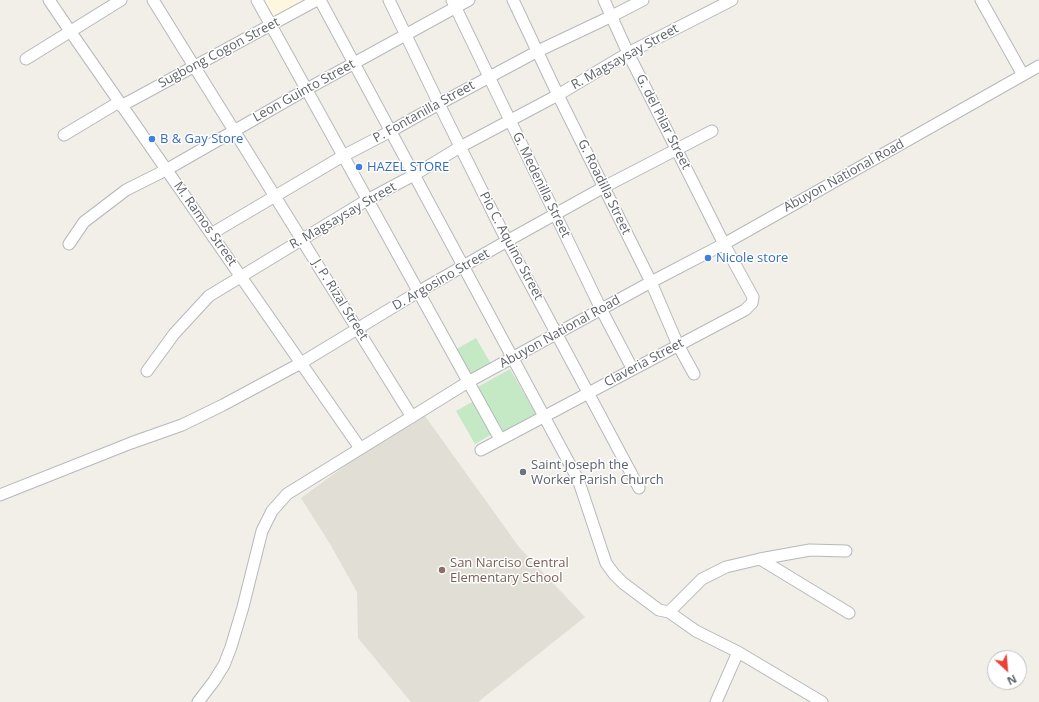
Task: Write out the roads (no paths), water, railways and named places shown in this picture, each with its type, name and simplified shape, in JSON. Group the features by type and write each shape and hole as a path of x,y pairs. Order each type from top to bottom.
{"street":[{"name":"M. Ramos Street","path":"49,0 360,448"},
{"path":"26,59 121,0"},
{"name":"J. P. Rizal Street","path":"154,0 412,417"},
{"path":"257,0 500,439"},
{"name":"Sugbong Cogon Street","path":"64,135 317,0"},
{"path":"320,0 513,357 580,485 606,563 623,583 659,610 670,612 696,631 738,652 822,702"},
{"name":"Pio C. Aquino Street","path":"389,0 507,241 638,488"},
{"name":"Leon Guinto Street","path":"69,244 84,222 126,190 166,170 354,62 406,34 454,4 469,0"},
{"name":"G. Roadilla Street","path":"513,0 558,95 651,282 678,345 694,374"},
{"name":"G. del Pilar Street","path":"604,0 628,53 724,244 753,297 752,303 744,310"},
{"name":"P. Fontanilla Street","path":"211,234 343,156 439,104 538,51 643,0"},
{"name":"R. Magsaysay Street","path":"147,371 174,334 209,296 367,200 414,175 460,147 558,95 628,53 732,0"},
{"path":"981,0 1023,75"},
{"name":"G. Medenilla Street","path":"454,4 601,309 632,368"},
{"name":"Abuyon National Road","path":"198,702 224,665 231,647 262,531 272,511 287,494 468,382 724,244 1039,66"},
{"name":"D. Argosino Street","path":"0,495 130,442 182,425 257,387 301,363 418,292 507,241 604,187 712,131"},
{"name":"Claveria Street","path":"481,450 632,368 744,310"},
{"path":"670,612 702,579 726,567 810,550 846,551"},
{"path":"760,559 848,613"},
{"path":"716,702 738,652"}],"place":[{"name":"B & Gay Store","path":"152,139"},
{"name":"HAZEL STORE","path":"359,167"},
{"name":"Nicole store","path":"708,258"},
{"name":"Saint Joseph the Worker Parish Church","path":"523,472"},
{"name":"San Narciso Central Elementary School","path":"442,570"}]}
